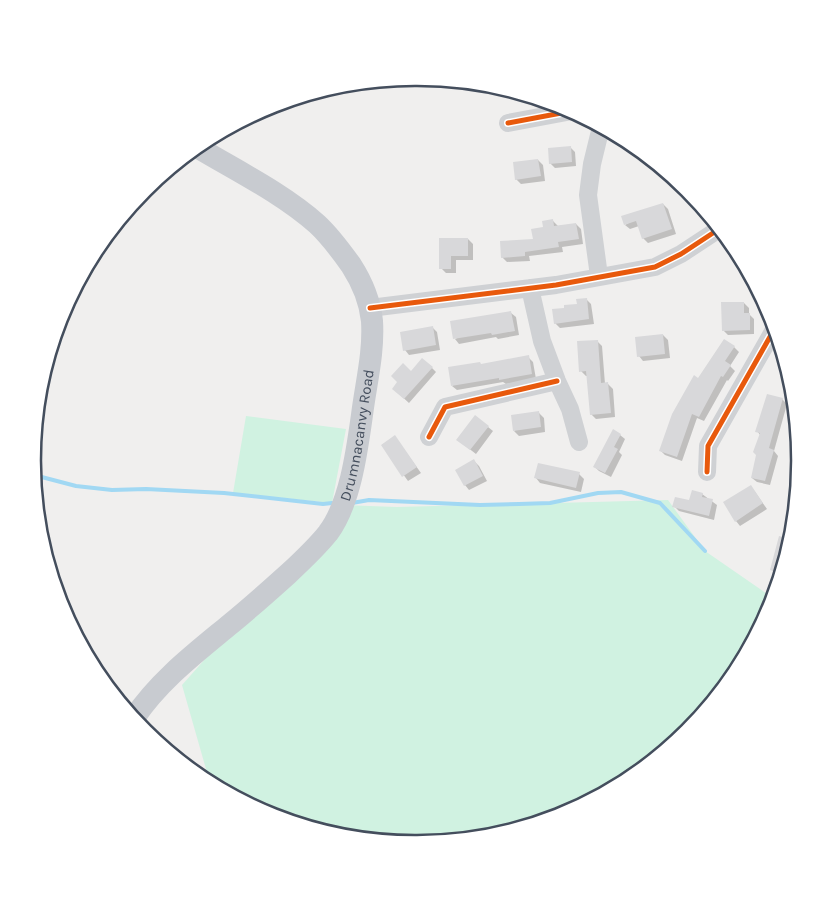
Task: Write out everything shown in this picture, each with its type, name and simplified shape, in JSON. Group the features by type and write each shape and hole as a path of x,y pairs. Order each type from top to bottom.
{"main road":[{"name":"Drumnacanvy Road","path":"138,712 161,685 190,658 253,606 308,555 329,532 348,490 358,446 372,355 372,320 368,298 357,274 340,248 318,225 294,206 204,152"}],"street":[{"path":"508,123 558,114"},
{"path":"599,134 592,164 588,195 599,276"},
{"path":"370,308 530,288 655,267 681,254 714,233"},
{"path":"530,288 542,341 570,409 578,442"},
{"path":"707,472 708,446 769,336"},
{"path":"429,437 445,408 557,381"}],"green space":[{"path":"246,416 346,429 332,503 233,493"},
{"path":"668,500 705,551 766,593 741,648 728,669 698,708 681,725 644,758 624,772 582,797 536,815 489,828 465,832 416,835 367,832 319,822 273,807 250,797 207,771 182,685 342,505 397,507"}],"building":[{"path":"571,146 572,162 549,164 548,148"},
{"path":"538,159 541,176 515,180 513,162"},
{"path":"663,203 672,229 642,239 636,221 624,225 621,216"},
{"path":"553,219 554,226 576,223 579,239 558,242 559,247 525,252 525,256 501,258 500,241 533,239 531,229 543,227 542,221"},
{"path":"439,238 468,238 468,256 451,256 451,269 439,269"},
{"path":"587,298 589,319 554,324 552,309 564,308 564,305 577,304 576,299"},
{"path":"721,302 744,302 744,313 750,313 750,330 722,331"},
{"path":"511,311 515,331 453,339 450,321"},
{"path":"433,326 436,345 403,351 400,332"},
{"path":"663,334 665,354 637,357 635,337"},
{"path":"724,339 735,346 725,361 731,365 723,377 721,376 699,417 692,414 677,457 659,451 672,414 694,375 698,378"},
{"path":"598,340 601,383 608,382 611,413 590,415 586,371 579,372 577,341"},
{"path":"529,355 532,374 451,386 448,367 480,362 481,364"},
{"path":"422,358 433,367 404,399 392,389 397,382 391,376 403,363 411,371"},
{"path":"767,394 783,398 769,448 774,450 765,481 751,478 756,455 753,452 760,433 755,432"},
{"path":"539,411 541,427 513,431 511,415"},
{"path":"475,415 489,426 470,450 456,440"},
{"path":"613,429 621,434 614,447 618,449 605,473 593,467"},
{"path":"395,435 417,467 402,477 381,445"},
{"path":"474,459 483,476 464,486 455,470"},
{"path":"538,463 580,472 576,488 534,478"},
{"path":"751,485 763,503 735,522 723,502"},
{"path":"692,490 703,493 702,497 713,499 709,516 672,507 675,497 689,500"},
{"path":"779,536 783,537 774,571 770,570"}],"waterway":[{"path":"42,477 76,486 112,490 146,489 224,493 323,504 332,503"},
{"path":"352,503 369,500 480,505 550,503 598,493 621,492 660,503 705,551"}],"cycle path":[{"path":"508,123 558,114"},
{"path":"370,308 556,285 655,267 681,254 713,233"},
{"path":"707,472 708,446 770,337"},
{"path":"429,437 445,407 557,381"}]}
